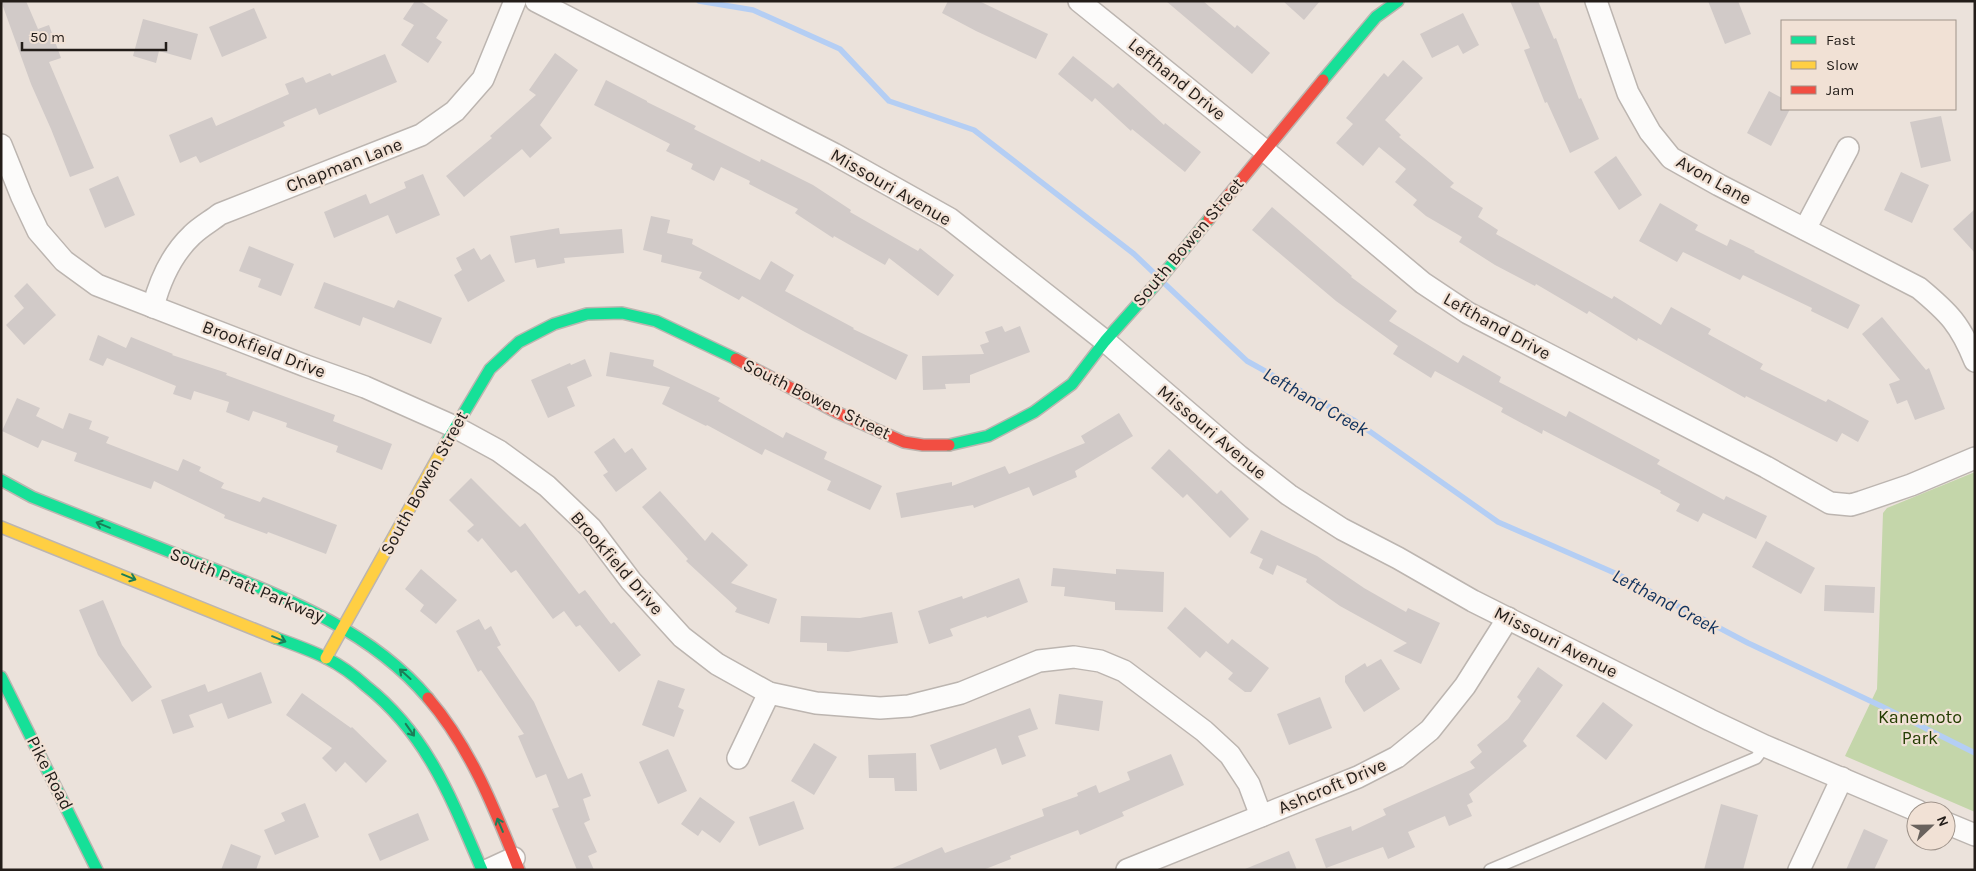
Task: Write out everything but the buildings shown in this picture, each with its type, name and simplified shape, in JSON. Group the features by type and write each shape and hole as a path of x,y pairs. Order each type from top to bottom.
{"street":[{"name":"Chapman Lane","path":"153,307 171,261 192,235 220,214 421,135 455,111 483,79 515,1"},
{"name":"Missouri Avenue","path":"536,1 834,154 950,219 1105,340 1239,456 1289,495 1342,529 1508,618 1765,746 1906,806"},
{"name":"Lefthand Drive","path":"1079,1 1264,150 1423,283 1468,313 1830,502 1851,505 1861,502 1910,485 1975,458"},
{"name":"South Bowen Street","path":"326,658 455,427 490,369 519,342 554,324 587,314 622,313 656,321 748,365 836,412 904,442 923,445 951,445 988,436 1034,412 1072,384 1105,340 1154,286 1264,150 1376,17 1398,1"},
{"name":"Avon Lane","path":"1596,1 1628,94 1650,132 1671,158 1719,185 1918,288 1945,310 1964,336 1975,361"},
{"name":"Brookfield Drive","path":"1,146 38,231 64,261 97,285 306,366 364,386 455,427 499,451 547,486 591,528 632,581 682,637 717,664 769,693 816,703 880,708 909,706 961,693 1038,661 1074,657 1100,661 1124,671 1204,731 1230,755 1249,784 1261,816"},
{"path":"1805,229 1848,148"},
{"name":"South Pratt Parkway","path":"1,480 32,497 281,596 343,628 375,648 409,677 439,711 472,761 516,864"},
{"name":"South Pratt Parkway","path":"10,497 32,497"},
{"name":"South Pratt Parkway","path":"1,528 27,536 326,658 343,668 376,693 405,722 436,767 482,870"},
{"path":"7,540 27,536"},
{"name":"Ashcroft Drive","path":"1127,870 1358,778 1397,757 1430,730 1465,686 1508,618"},
{"name":"Pike Road","path":"2,674 7,689 97,870"},
{"path":"738,758 769,693"},
{"path":"1799,870 1842,778"},
{"path":"1956,827 1975,835"},
{"path":"488,870 516,864"}],"lane":[{"path":"1490,870 1756,758 1765,746"}],"green space":[{"name":"Kanemoto Park","path":"1975,472 1975,812 1956,804 1956,801 1949,801 1845,756 1877,689 1883,513 1887,508"}],"waterway":[{"name":"Lefthand Creek","path":"699,1 753,10 840,49 889,101 974,130 1134,254 1155,274"},
{"name":"Lefthand Creek","path":"1165,284 1247,361 1355,421 1498,522 1617,574 1748,643 1975,753"}],"traffic: fast":[{"path":"1323,80 1376,17 1398,1"},
{"path":"949,445 988,436 1034,412 1072,384 1105,341 1154,286 1209,219"},
{"path":"446,443 490,369 519,342 554,324 587,314 622,313 656,321 736,359"},
{"path":"1,480 32,497 261,588 322,617 351,633 379,652 405,673 428,698"},
{"path":"276,638 314,652 342,667 388,705 422,747 436,770 482,870"},
{"path":"1,677 97,870"}],"traffic: slow":[{"path":"326,658 446,443"},
{"path":"1,527 276,638"}],"traffic: jam":[{"path":"1209,219 1323,80"},
{"path":"736,359 836,412 904,442 923,445 949,445"},
{"path":"428,698 457,738 481,780 519,870"}]}
